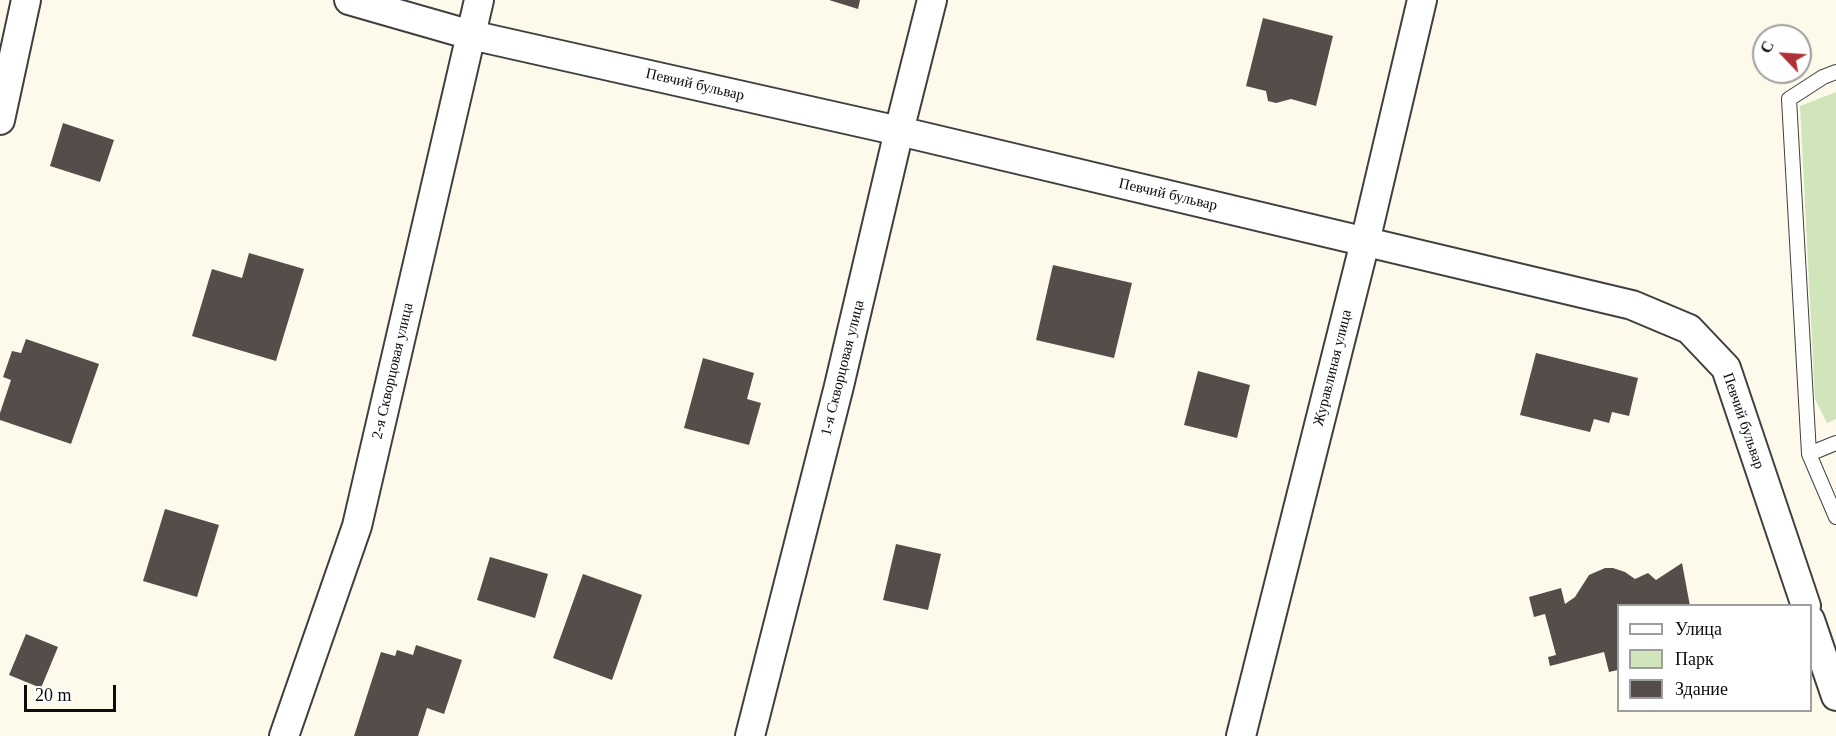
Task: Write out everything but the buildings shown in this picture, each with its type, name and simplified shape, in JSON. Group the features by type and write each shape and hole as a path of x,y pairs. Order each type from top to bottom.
{"street":[{"path":"0,120 26,0"},
{"name":"Певчий бульвар","path":"349,0 471,35 899,131 1632,304 1689,329 1726,368 1805,604"},
{"name":"2-я Скворцовая улица","path":"284,736 357,526 479,0"},
{"name":"1-я Скворцовая улица","path":"750,736 839,386 932,0"},
{"name":"Журавлиная улица","path":"1241,736 1365,242 1422,0"},
{"path":"1812,626 1836,696"}],"lane":[{"path":"1836,72 1822,78 1790,99 1809,454 1836,517"},
{"path":"1809,454 1836,444"}],"green space":[{"path":"1836,92 1836,419 1827,423 1815,399 1800,106"}]}
